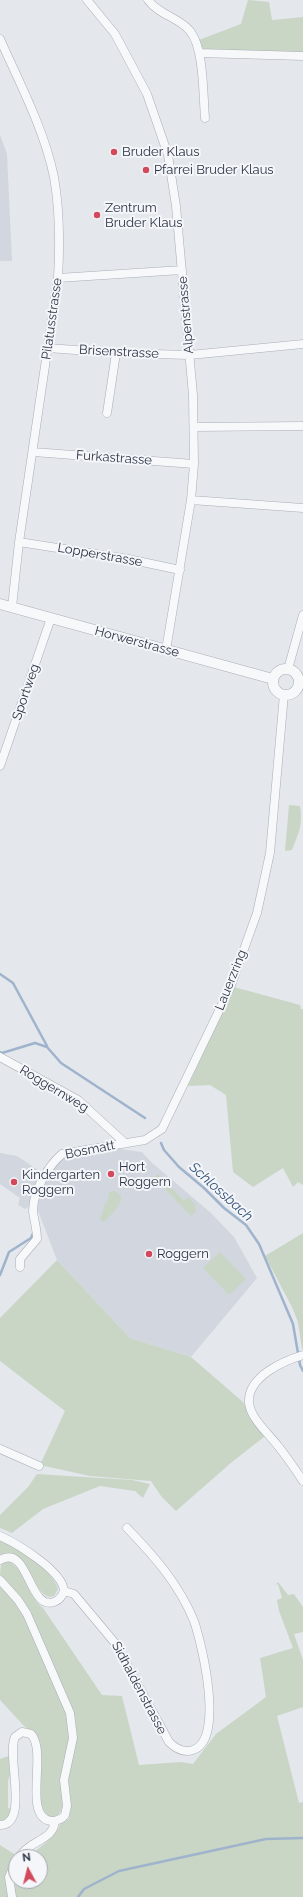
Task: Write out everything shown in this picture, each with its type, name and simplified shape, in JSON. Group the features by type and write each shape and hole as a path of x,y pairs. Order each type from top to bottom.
{"street":[{"name":"Alpenstrasse","path":"87,0 115,34 136,71 154,114 168,155 173,179 190,354 194,427 194,464 191,500 166,650"},
{"path":"148,0 156,9 190,31 199,53 205,118"},
{"name":"Pilatusstrasse","path":"0,39 36,117 54,177 60,242 58,278 19,542 12,607"},
{"path":"199,53 303,56"},
{"path":"58,278 182,270"},
{"name":"Brisenstrasse","path":"48,348 116,353 190,354 303,344"},
{"path":"107,413 116,353"},
{"path":"194,427 303,426"},
{"name":"Furkastrasse","path":"33,452 194,464"},
{"path":"191,500 303,508"},
{"name":"Lopperstrasse","path":"19,542 128,559 180,570"},
{"name":"Horwerstrasse","path":"0,604 273,679"},
{"path":"288,669 303,615"},
{"name":"Sportweg","path":"0,766 51,618"},
{"path":"288,669 297,674 301,685 291,693 284,694 275,688 273,679 280,670 288,669"},
{"name":"Lauerzring","path":"126,1143 145,1140 162,1129 230,988 257,913 270,853 284,694"},
{"name":"Roggernweg","path":"0,1057 78,1100 126,1143"},
{"name":"Bosmatt","path":"20,1267 20,1259 38,1239 33,1212 34,1202 39,1188 55,1160 62,1154 126,1143"},
{"path":"300,1356 270,1370 256,1384 250,1396 249,1403 253,1414 260,1425 303,1481"},
{"path":"0,1449 39,1466"},
{"name":"Sidhaldenstrasse","path":"64,1591 74,1594 115,1643 169,1742 175,1748 186,1751 192,1750 201,1745 207,1730 208,1690 205,1662 196,1629 184,1600 171,1578 156,1558 127,1528"},
{"path":"0,1536 29,1552 60,1580 64,1591 58,1600 51,1603 44,1602 35,1591 17,1561 8,1557 0,1560"},
{"path":"0,1580 18,1600 27,1614 66,1701 72,1720 72,1749 64,1780 66,1812 63,1818 55,1821 44,1818 39,1812 36,1797 37,1744 31,1734 22,1732 15,1737 12,1746 16,1797 15,1812 11,1821 0,1825"},
{"path":"26,1849 29,1845 52,1831 55,1821"}],"shaded area":[{"path":"0,135 7,154 12,261 0,261"},
{"name":"Roggern","path":"112,1148 142,1152 151,1162 211,1213 234,1237 257,1278 191,1357 130,1338 57,1260 35,1203 25,1209 18,1205 20,1198 0,1184 0,1153 17,1156 47,1176 64,1156"}],"green space":[{"path":"248,0 269,2 272,20 303,17 303,54 205,51 199,43 199,40 241,24"},
{"path":"289,805 300,806 301,824 292,850 285,851"},
{"path":"234,987 300,1005 301,1009 303,1009 303,1185 298,1182 293,1187 283,1168 253,1187 233,1172 226,1095 210,1085 188,1086"},
{"path":"158,1174 184,1201 188,1197 195,1204 196,1211 191,1216 154,1177"},
{"path":"111,1191 115,1191 121,1196 121,1200 115,1210 104,1222 100,1220"},
{"path":"303,1233 302,1349 298,1322 292,1307 265,1256"},
{"path":"220,1252 246,1279 229,1295 203,1268"},
{"path":"57,1260 130,1338 191,1357 243,1402 264,1437 232,1462 176,1511 161,1496 151,1481 90,1476 40,1465 65,1411 0,1361 0,1318"},
{"path":"37,1474 132,1480 150,1484 143,1498 135,1491 100,1486 43,1509 12,1533 0,1528 0,1515 28,1487"},
{"path":"0,1539 34,1560 50,1575 58,1589 54,1596 49,1597 42,1592 37,1586 24,1562 18,1557 10,1554 0,1555"},
{"path":"8,1561 15,1565 37,1602 43,1608 102,1695 122,1696 139,1765 181,1762 193,1764 216,1734 266,1697 260,1658 293,1648 279,1611 277,1600 282,1598 278,1584 275,1585 278,1582 288,1595 294,1594 303,1607 303,1632 294,1634 303,1660 303,1707 277,1716 299,1803 303,1802 303,1897 0,1897 0,1845 8,1850 8,1889 48,1889 48,1849 38,1849 56,1832 61,1822 69,1819 71,1808 67,1786 77,1735 75,1717 47,1655 0,1574 1,1565"},
{"path":"0,1585 22,1613 65,1704 71,1731 63,1804 61,1811 56,1817 46,1817 40,1809 40,1747 35,1734 25,1727 0,1700"},
{"path":"9,1756 10,1775 8,1781 8,1808 12,1809 12,1797 14,1805 8,1819 0,1822 0,1759"}],"waterway":[{"path":"0,974 13,983 47,1046"},
{"path":"0,1052 2,1053 35,1043 47,1047 61,1063 145,1118"},
{"name":"Schlossbach","path":"161,1143 164,1150 179,1167 204,1188 224,1208 246,1225 259,1244 293,1324 300,1365 303,1371"},
{"path":"0,1275 9,1252 31,1238 34,1231"},
{"path":"78,1897 84,1889 119,1871 266,1839 303,1838"}],"place":[{"name":"Bruder Klaus","path":"114,152"},
{"name":"Pfarrei Bruder Klaus","path":"146,170"},
{"name":"Zentrum Bruder Klaus","path":"97,215"},
{"name":"Hort Roggern","path":"111,1174"},
{"name":"Kindergarten Roggern","path":"14,1182"},
{"name":"Roggern","path":"149,1254"}]}
